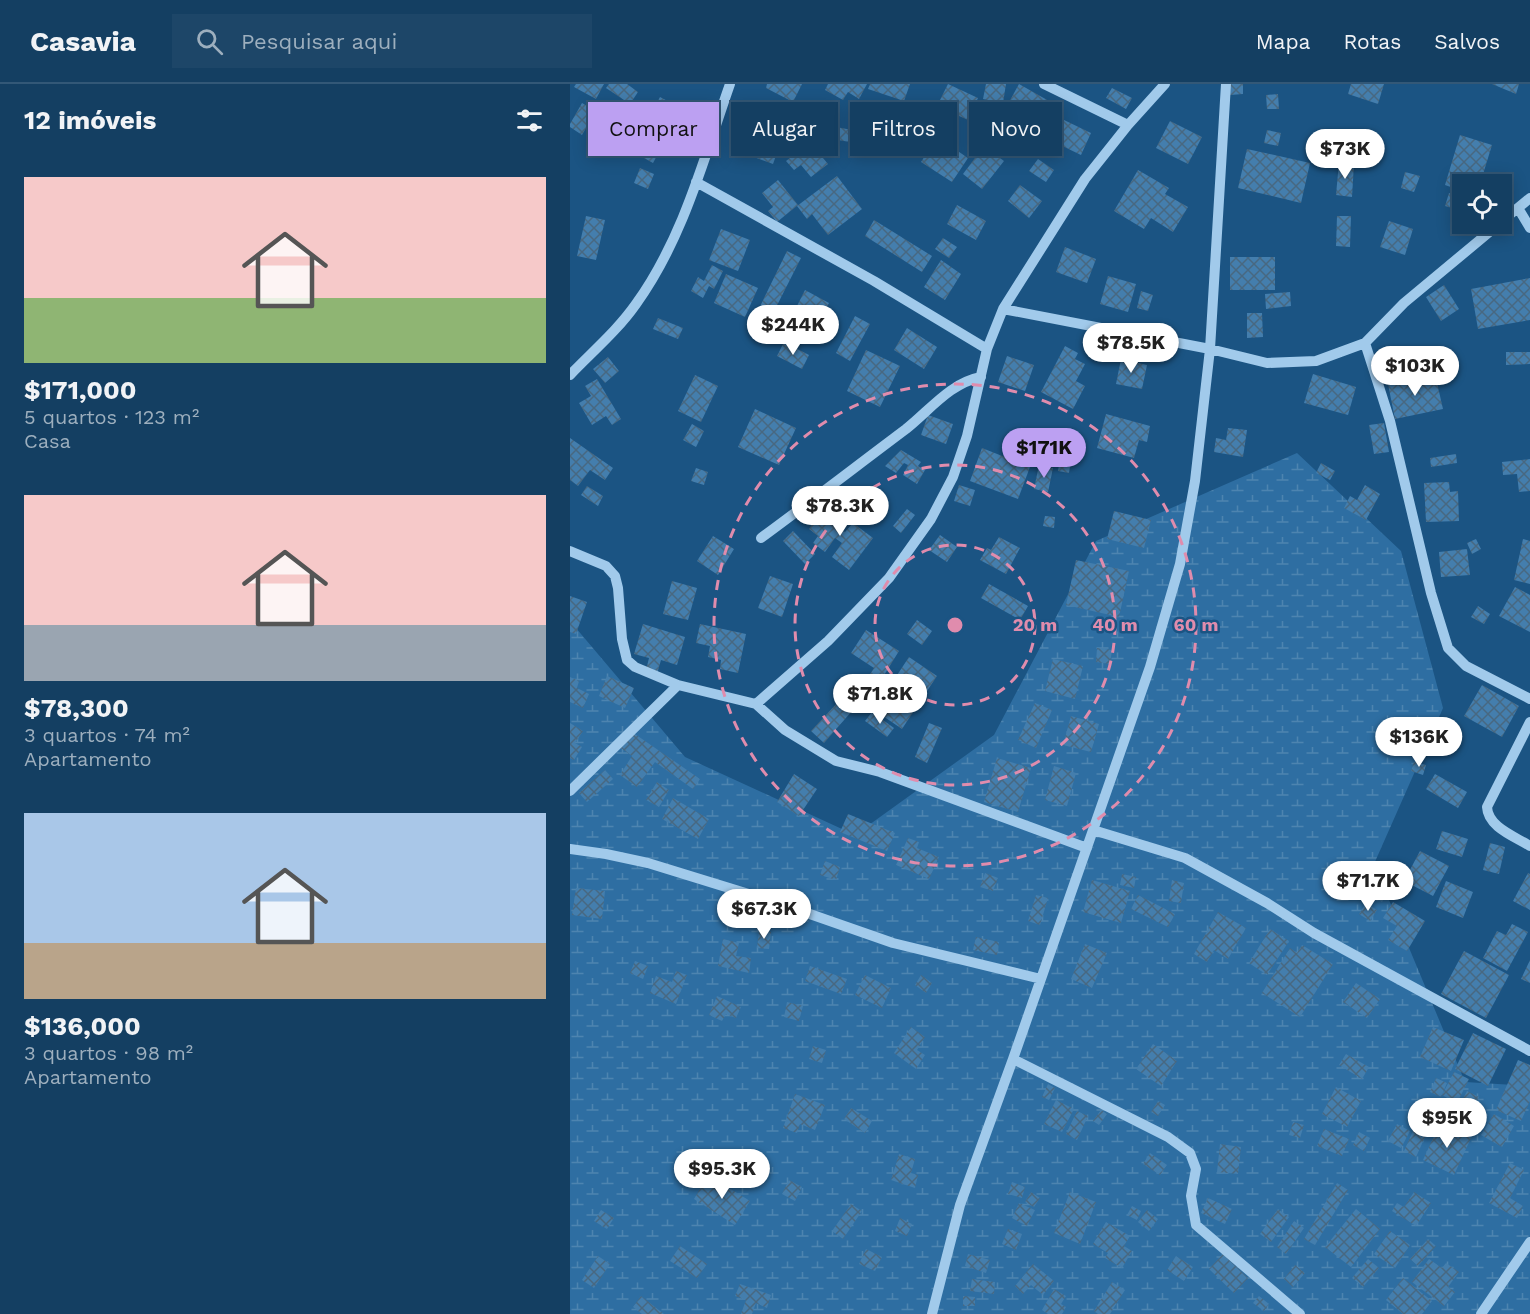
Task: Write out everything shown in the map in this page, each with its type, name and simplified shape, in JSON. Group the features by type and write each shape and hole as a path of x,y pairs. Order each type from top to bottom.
{"street":[{"path":"570,375 608,339 637,304 662,262 683,217 730,84"},
{"path":"1044,84 1128,126"},
{"path":"756,704 828,641 889,578 931,519 953,477 967,436 987,349 1003,309 1085,179 1165,84"},
{"path":"932,1314 960,1205 1150,666 1180,564 1196,481 1210,349 1226,84"},
{"path":"696,182 874,281 987,349"},
{"path":"1512,213 1530,198"},
{"path":"1518,208 1530,228"},
{"path":"1003,309 1210,349 1267,363 1316,361 1365,343 1404,303 1486,234"},
{"path":"1365,343 1390,421 1431,593 1448,648 1466,666 1530,699"},
{"path":"762,538 909,426 948,392 966,380 981,377"},
{"path":"570,550 606,566 615,576 622,639 627,660 635,667 678,685 756,704 785,730 836,761 880,772 1087,848"},
{"path":"570,791 678,685"},
{"path":"1530,722 1487,807 1487,815 1491,822 1530,846"},
{"path":"1093,830 1185,858 1267,903 1314,933 1530,1051"},
{"path":"570,849 648,863 784,905 893,943 1041,979"},
{"path":"1013,1059 1168,1137 1190,1153 1196,1169 1191,1196 1196,1225 1300,1314"},
{"path":"1481,1314 1530,1242"}],"green space":[{"path":"1297,453 1401,551 1443,708 1374,864 1465,1082 1530,1086 1530,1314 570,1314 570,621 685,757 855,835 994,735 1096,541"}],"building":[{"path":"576,84 604,84 596,99 574,87"},
{"path":"609,84 627,84 638,92 631,102 627,102 606,88"},
{"path":"767,84 802,84 793,102 766,88"},
{"path":"828,84 867,84 859,99 848,92 843,100 825,90"},
{"path":"870,84 910,84 904,101 868,89"},
{"path":"948,84 978,98 976,102 969,102 968,120 957,115 957,102 939,102"},
{"path":"986,84 1006,84 1003,102 983,99"},
{"path":"1019,84 1051,102 1009,102"},
{"path":"1230,84 1243,84 1243,94 1230,95"},
{"path":"1351,84 1384,84 1378,104 1348,94"},
{"path":"1492,84 1519,84 1516,94"},
{"path":"1112,88 1132,98 1126,109 1106,98"},
{"path":"1278,94 1279,109 1267,109 1266,95"},
{"path":"660,97 669,102 657,102"},
{"path":"582,103 588,106 588,125 582,135 570,127"},
{"path":"1064,120 1091,133 1081,155 1062,146"},
{"path":"1170,121 1202,137 1188,164 1156,148"},
{"path":"838,127 850,130 850,142 838,140"},
{"path":"1267,130 1281,133 1278,146 1264,143"},
{"path":"1460,135 1492,145 1483,174 1452,174 1452,187 1445,185"},
{"path":"1247,149 1310,163 1301,203 1238,188"},
{"path":"957,151 968,158 952,182 921,162 925,156 957,156"},
{"path":"640,156 657,156 653,163"},
{"path":"751,156 776,156 773,164"},
{"path":"792,156 821,156 828,164 811,177 801,165 794,170 786,161"},
{"path":"976,156 997,156 1004,161 982,189 963,174"},
{"path":"1038,159 1054,170 1046,182 1029,171"},
{"path":"1339,162 1354,164 1352,197 1336,195"},
{"path":"640,168 654,174 648,189 634,183"},
{"path":"1138,170 1169,188 1165,194 1188,207 1173,232 1151,218 1144,229 1114,211"},
{"path":"1405,172 1420,176 1414,192 1401,188"},
{"path":"837,176 862,209 828,235 812,214 807,219 797,206"},
{"path":"778,180 798,205 777,222 768,211 773,207 762,193"},
{"path":"1020,185 1042,201 1029,218 1008,201"},
{"path":"1449,193 1452,194 1452,208 1445,206"},
{"path":"957,205 986,221 976,240 947,224"},
{"path":"586,216 605,220 596,260 577,256"},
{"path":"1337,216 1351,216 1350,247 1336,246"},
{"path":"874,220 932,256 922,272 865,236"},
{"path":"1389,221 1413,229 1405,255 1380,247"},
{"path":"721,229 750,240 738,271 709,260"},
{"path":"943,238 957,247 949,258 935,249"},
{"path":"1065,247 1096,259 1087,283 1056,272"},
{"path":"787,251 801,258 763,333 750,327"},
{"path":"1230,257 1275,257 1275,290 1230,290"},
{"path":"941,260 961,274 945,300 924,287"},
{"path":"712,265 723,271 714,289 709,286 703,298 691,291 698,277 704,281"},
{"path":"726,274 758,288 745,317 714,303"},
{"path":"1108,276 1136,284 1128,312 1100,304"},
{"path":"1530,278 1530,320 1478,329 1471,289"},
{"path":"1444,285 1459,309 1441,321 1426,297"},
{"path":"805,290 829,303 813,334 789,322"},
{"path":"1141,291 1153,295 1148,311 1137,308"},
{"path":"1290,292 1291,306 1266,309 1265,294"},
{"path":"1247,313 1262,313 1263,337 1247,338"},
{"path":"855,316 870,324 850,361 836,353"},
{"path":"658,318 683,328 678,339 653,329"},
{"path":"907,328 937,347 924,369 894,350"},
{"path":"784,342 809,355 802,369 777,356"},
{"path":"1065,346 1078,353 1075,359 1085,364 1076,381 1085,386 1073,409 1041,392"},
{"path":"866,350 900,366 880,407 847,391"},
{"path":"1406,352 1409,370 1385,374 1382,356"},
{"path":"1506,352 1530,352 1530,364 1506,365"},
{"path":"1007,356 1034,365 1025,391 998,382"},
{"path":"608,357 619,371 605,383 593,369"},
{"path":"1121,359 1147,365 1142,389 1116,384"},
{"path":"1313,374 1356,387 1348,415 1304,403"},
{"path":"1435,374 1443,409 1395,419 1388,384"},
{"path":"695,375 718,386 701,422 678,411"},
{"path":"597,379 621,419 612,425 606,416 592,425 579,403 591,396 585,386"},
{"path":"755,409 796,428 779,465 738,447"},
{"path":"1106,414 1150,426 1147,442 1139,440 1134,458 1097,448"},
{"path":"928,415 953,424 946,444 921,435"},
{"path":"1384,423 1389,452 1374,454 1369,425"},
{"path":"692,424 704,431 696,447 683,440"},
{"path":"1228,428 1247,430 1243,457 1214,452 1216,438 1226,440"},
{"path":"570,438 613,468 605,480 590,470 578,486 570,480"},
{"path":"982,448 1030,467 1018,499 970,481"},
{"path":"901,450 921,462 918,466 925,470 917,484 903,475 908,465 904,463 896,473 885,466"},
{"path":"1456,454 1457,463 1431,467 1430,458"},
{"path":"1060,458 1071,460 1069,473 1058,471"},
{"path":"1530,459 1530,491 1519,492 1517,474 1503,475 1502,462"},
{"path":"1321,463 1335,471 1330,480 1316,473"},
{"path":"1039,465 1053,468 1048,492 1034,489"},
{"path":"696,468 708,472 704,485 691,481"},
{"path":"1449,482 1450,492 1458,491 1459,521 1426,522 1424,483"},
{"path":"959,485 975,490 970,506 954,501"},
{"path":"1365,485 1380,494 1366,520 1344,508 1350,496 1357,500"},
{"path":"587,486 603,496 598,506 581,495"},
{"path":"829,500 838,507 829,520 845,532 853,523 873,538 849,570 832,557 842,543 835,538 825,552 813,543 818,536 809,529"},
{"path":"907,509 915,515 901,533 893,526"},
{"path":"1114,511 1151,520 1144,548 1107,539"},
{"path":"1045,516 1055,517 1054,528 1043,526"},
{"path":"793,531 815,554 805,564 783,541"},
{"path":"940,535 957,547 947,562 929,550"},
{"path":"713,536 734,549 718,575 697,561"},
{"path":"999,537 1020,548 1006,574 980,560 987,548 991,550"},
{"path":"1476,539 1481,549 1472,554 1467,543"},
{"path":"1523,539 1530,541 1530,584 1514,580"},
{"path":"1467,549 1470,575 1441,577 1439,552"},
{"path":"1076,560 1129,571 1119,617 1066,605"},
{"path":"770,576 793,584 782,617 758,608"},
{"path":"672,581 697,588 688,620 663,614"},
{"path":"989,584 1028,606 1020,620 981,598"},
{"path":"1515,587 1530,595 1530,632 1499,616"},
{"path":"570,596 587,602 576,634 570,632"},
{"path":"1478,606 1490,614 1484,624 1471,617"},
{"path":"917,620 932,631 922,645 907,634"},
{"path":"643,624 685,637 677,665 661,660 657,674 646,670 649,658 634,654"},
{"path":"700,624 746,634 738,673 720,669 721,660 708,657 710,646 696,643"},
{"path":"866,630 899,651 878,685 867,679 874,668 851,653"},
{"path":"1097,648 1112,650 1110,664 1096,662"},
{"path":"909,657 937,676 902,729 874,710"},
{"path":"1053,659 1083,666 1075,699 1045,691"},
{"path":"607,676 634,688 625,708 599,696"},
{"path":"570,677 579,681 577,688 589,694 583,708 570,702"},
{"path":"1482,685 1519,706 1502,737 1464,716"},
{"path":"840,700 852,711 824,743 811,731"},
{"path":"1035,703 1052,710 1036,748 1018,740"},
{"path":"872,712 894,728 887,737 865,721"},
{"path":"1071,716 1099,724 1091,752 1063,745"},
{"path":"570,723 583,731 575,743 582,747 574,760 570,758"},
{"path":"929,723 942,728 927,763 915,757"},
{"path":"632,732 700,779 693,789 655,762 637,787 620,775 632,756 621,748"},
{"path":"997,758 1031,768 1018,812 984,802"},
{"path":"1414,762 1426,765 1423,775 1411,771"},
{"path":"1054,766 1076,773 1067,806 1045,800"},
{"path":"605,770 613,779 587,802 579,793"},
{"path":"794,774 817,789 799,816 777,802"},
{"path":"1435,774 1467,792 1458,808 1426,789"},
{"path":"657,782 669,790 659,807 646,800"},
{"path":"673,798 709,819 698,839 662,819"},
{"path":"848,814 895,833 887,851 840,832"},
{"path":"1442,831 1468,839 1462,857 1436,849"},
{"path":"908,838 919,842 917,848 939,857 929,879 896,865"},
{"path":"1490,843 1505,847 1499,874 1483,870"},
{"path":"1420,851 1449,866 1433,896 1404,881"},
{"path":"825,861 840,867 836,880 820,875"},
{"path":"985,873 998,878 993,891 980,887"},
{"path":"1528,873 1530,874 1530,910 1513,901"},
{"path":"1122,874 1136,877 1134,888 1120,885"},
{"path":"1092,880 1130,891 1121,923 1083,912"},
{"path":"1172,880 1184,883 1181,903 1169,901"},
{"path":"1377,881 1390,888 1382,902 1369,894"},
{"path":"1446,881 1473,892 1463,918 1436,907"},
{"path":"576,888 605,891 602,919 572,915"},
{"path":"1036,895 1048,898 1040,925 1028,921"},
{"path":"1138,895 1175,914 1168,927 1131,909"},
{"path":"1393,902 1425,921 1407,951 1388,940 1397,926 1383,918"},
{"path":"1366,903 1377,910 1370,921 1359,914"},
{"path":"1218,912 1246,928 1228,959 1214,950 1207,962 1194,954"},
{"path":"1512,924 1528,932 1507,971 1483,958 1497,931 1506,935"},
{"path":"1270,929 1289,941 1267,975 1249,963"},
{"path":"759,931 771,932 769,949 757,948"},
{"path":"976,937 999,942 997,955 973,950"},
{"path":"723,939 739,943 736,956 751,958 749,973 718,966"},
{"path":"1085,944 1107,953 1092,988 1071,979"},
{"path":"1302,945 1333,964 1300,1017 1262,993 1290,948 1297,953"},
{"path":"1464,951 1509,975 1486,1018 1441,994"},
{"path":"1530,960 1530,983 1521,979"},
{"path":"635,961 648,966 643,979 630,973"},
{"path":"810,966 847,979 841,994 805,981"},
{"path":"676,971 687,975 676,1004 650,993 656,976 672,982"},
{"path":"865,975 891,988 882,1008 855,995"},
{"path":"921,975 932,983 926,993 915,985"},
{"path":"1356,983 1380,999 1367,1018 1343,1002"},
{"path":"717,996 741,1007 736,1018 726,1014 722,1021 709,1015"},
{"path":"787,1002 803,1006 799,1021 784,1017"},
{"path":"911,1027 925,1037 917,1050 925,1055 916,1069 894,1053"},
{"path":"1433,1027 1464,1040 1451,1071 1420,1057"},
{"path":"1473,1033 1506,1049 1488,1086 1455,1069"},
{"path":"1153,1044 1177,1061 1161,1086 1136,1069"},
{"path":"813,1046 826,1050 822,1063 809,1059"},
{"path":"1346,1054 1369,1067 1362,1079 1339,1065"},
{"path":"1518,1060 1530,1065 1530,1101 1521,1121 1496,1110"},
{"path":"1454,1072 1469,1079 1457,1103 1442,1095"},
{"path":"1436,1078 1447,1083 1441,1097 1430,1092"},
{"path":"1048,1084 1055,1088 1049,1100 1042,1097"},
{"path":"1336,1087 1361,1101 1347,1127 1322,1114"},
{"path":"1467,1091 1479,1097 1470,1115 1458,1109"},
{"path":"795,1094 825,1105 815,1130 800,1124 797,1133 783,1128"},
{"path":"1056,1100 1074,1109 1062,1132 1044,1124"},
{"path":"1158,1101 1165,1105 1158,1116 1151,1112"},
{"path":"1443,1101 1454,1107 1448,1121 1436,1116"},
{"path":"851,1108 872,1121 865,1133 844,1119"},
{"path":"1479,1109 1488,1115 1478,1130 1469,1125"},
{"path":"1101,1110 1107,1114 1099,1125 1093,1121"},
{"path":"1077,1111 1088,1116 1077,1140 1066,1134"},
{"path":"1494,1114 1514,1126 1502,1147 1481,1135"},
{"path":"1293,1122 1304,1125 1300,1138 1289,1135"},
{"path":"1417,1122 1429,1128 1416,1157 1404,1151"},
{"path":"1440,1123 1471,1138 1454,1175 1423,1160"},
{"path":"1397,1124 1410,1131 1401,1148 1388,1141"},
{"path":"1324,1129 1349,1139 1342,1156 1317,1146"},
{"path":"1359,1132 1370,1138 1364,1151 1353,1145"},
{"path":"1220,1144 1241,1147 1238,1174 1217,1172"},
{"path":"1150,1153 1167,1165 1160,1175 1143,1164"},
{"path":"899,1154 915,1159 911,1173 918,1175 915,1188 891,1180"},
{"path":"1510,1163 1524,1170 1510,1198 1523,1206 1517,1218 1489,1203"},
{"path":"708,1175 750,1201 735,1225 694,1199"},
{"path":"789,1180 802,1187 795,1201 782,1194"},
{"path":"1012,1182 1025,1187 1022,1198 1008,1194"},
{"path":"1337,1183 1348,1190 1315,1245 1304,1239"},
{"path":"1031,1192 1040,1198 1034,1207 1025,1202"},
{"path":"1070,1192 1096,1202 1080,1244 1054,1233"},
{"path":"1414,1192 1431,1203 1416,1226 1392,1211 1397,1203 1404,1207"},
{"path":"1208,1198 1232,1209 1225,1224 1201,1213"},
{"path":"1019,1203 1035,1210 1027,1226 1012,1218"},
{"path":"851,1204 862,1211 843,1239 832,1231"},
{"path":"1132,1206 1141,1211 1137,1220 1127,1215"},
{"path":"1278,1209 1289,1217 1271,1242 1260,1234"},
{"path":"1356,1209 1380,1229 1351,1267 1325,1247"},
{"path":"601,1210 614,1218 607,1229 594,1221"},
{"path":"1147,1210 1158,1219 1149,1231 1138,1222"},
{"path":"900,1218 912,1224 907,1236 895,1231"},
{"path":"1294,1221 1304,1228 1286,1254 1277,1247"},
{"path":"1106,1222 1130,1236 1124,1246 1132,1251 1122,1268 1105,1258 1108,1253 1093,1244"},
{"path":"1008,1229 1022,1234 1016,1250 1002,1244"},
{"path":"1390,1231 1410,1245 1395,1268 1374,1254"},
{"path":"1428,1239 1436,1246 1418,1266 1410,1259"},
{"path":"680,1246 707,1264 697,1278 670,1261"},
{"path":"866,1249 882,1257 875,1271 859,1264"},
{"path":"968,1254 990,1260 986,1273 965,1266"},
{"path":"1223,1254 1248,1278 1234,1293 1209,1269"},
{"path":"598,1256 610,1264 594,1288 582,1280"},
{"path":"1176,1256 1193,1267 1184,1281 1167,1270"},
{"path":"1368,1259 1379,1268 1363,1287 1352,1278"},
{"path":"1429,1259 1442,1268 1446,1263 1459,1272 1448,1287 1455,1292 1444,1306 1412,1282"},
{"path":"1033,1264 1054,1281 1043,1295 1031,1285 1023,1294 1015,1286"},
{"path":"1295,1265 1305,1273 1293,1287 1284,1279"},
{"path":"1403,1278 1432,1301 1422,1314 1403,1314 1386,1300"},
{"path":"972,1279 995,1282 994,1294 970,1291"},
{"path":"1112,1282 1125,1290 1110,1314 1098,1314 1094,1311"},
{"path":"740,1284 771,1295 767,1308 756,1303 752,1314 741,1314 746,1300 735,1296"},
{"path":"1054,1289 1066,1296 1061,1304 1066,1307 1062,1314 1048,1314 1042,1310"},
{"path":"641,1296 664,1314 642,1314 633,1307"},
{"path":"963,1296 975,1297 975,1306 963,1306"},
{"path":"1259,1296 1269,1304 1264,1311 1253,1303"}]}
